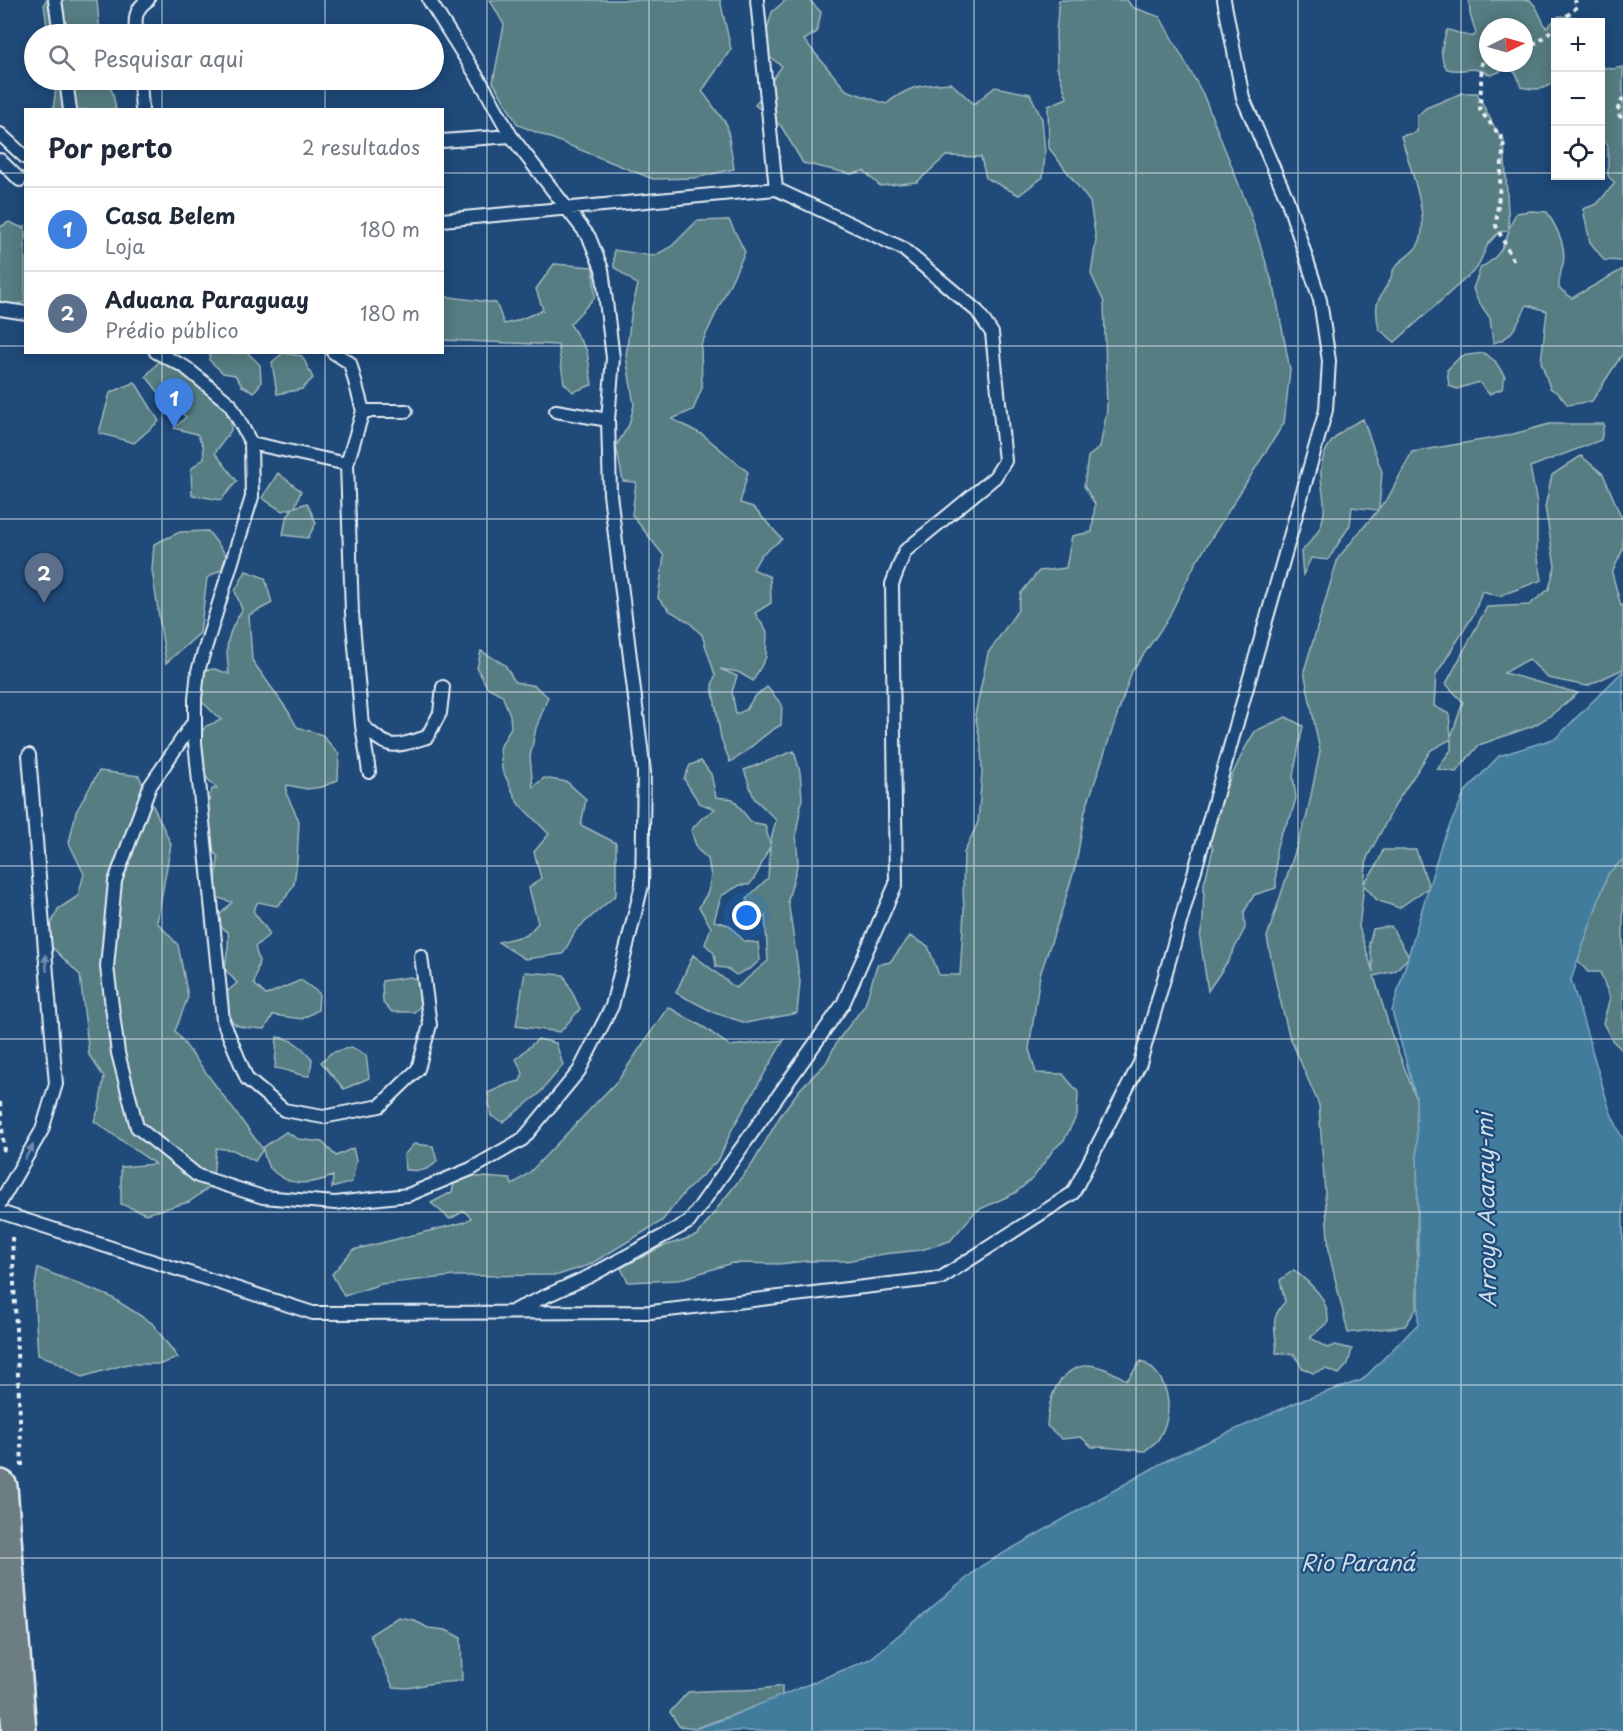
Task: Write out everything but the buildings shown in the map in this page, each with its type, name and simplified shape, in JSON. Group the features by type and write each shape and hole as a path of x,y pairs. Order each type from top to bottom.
{"highway":[{"path":"0,1486 20,1731"}],"lane":[{"path":"55,0 59,24"},
{"path":"135,24 135,16 141,4 148,0"},
{"path":"195,720 150,786 115,881 107,967 118,1053 137,1127 198,1176 263,1197 335,1203 408,1195 471,1169 522,1139 579,1071 612,1006 642,885 644,772 609,494 608,420 612,358 602,268 589,237 511,136 485,89 429,0"},
{"path":"757,0 776,189"},
{"path":"6,1214 313,1312 651,1312 941,1278 1073,1193 1140,1063 1326,410 1329,361 1320,300 1287,199 1243,98 1224,0"},
{"path":"67,90 70,108"},
{"path":"141,90 142,108"},
{"path":"0,134 24,156"},
{"path":"444,141 511,136"},
{"path":"0,160 20,180"},
{"path":"444,220 776,189 902,248 977,311 992,333 1005,461 995,477 905,552 892,584 896,884 843,1004 690,1222 590,1276 510,1312"},
{"path":"0,309 24,313"},
{"path":"160,354 185,367 230,404 251,443 252,497 198,671 195,699 195,742 223,1020 247,1079 284,1110 323,1117 380,1106 418,1069 430,1024 421,956"},
{"path":"336,354 350,363 363,411 347,464 352,613 362,725 369,772"},
{"path":"363,411 406,411"},
{"path":"556,411 608,420"},
{"path":"251,443 347,464"},
{"path":"362,725 381,742 399,746 427,737 440,713 443,687"},
{"path":"0,1203 42,1130 56,1084 29,755"}],"path":[{"path":"1565,18 1577,8 1575,0"},
{"path":"1533,44 1539,42 1551,31"},
{"path":"1481,72 1480,110 1504,141 1496,225 1515,264"},
{"path":"1623,98 1617,111 1623,121"},
{"path":"0,1102 7,1188"},
{"path":"6,1214 20,1432"}],"green space":[{"path":"46,0 97,0 99,24 47,24 44,4"},
{"path":"490,0 720,0 731,49 702,91 727,125 734,169 695,178 653,179 518,125 493,82 504,25"},
{"path":"786,0 809,0 821,12 817,32 804,40 846,90 886,104 909,90 951,83 974,104 995,87 1030,94 1042,119 1045,154 1043,177 1019,195 986,178 981,157 946,156 917,182 880,186 864,171 851,174 803,163 781,126 755,105 782,66 761,51 772,12"},
{"path":"1059,0 1127,0 1132,7 1160,17 1203,94 1249,210 1275,291 1290,370 1284,423 1195,564 1166,622 1132,671 1085,811 1076,864 1040,975 1029,1049 1036,1073 1063,1074 1078,1092 1077,1115 1064,1140 1053,1150 1033,1178 1015,1193 976,1211 950,1241 921,1250 846,1261 779,1264 732,1263 678,1280 628,1282 621,1268 661,1247 698,1235 753,1163 782,1113 801,1088 826,1063 838,1040 865,1005 877,965 890,962 910,936 928,946 939,975 960,975 964,911 964,853 978,822 982,773 981,744 975,715 988,653 1018,610 1021,593 1039,571 1066,568 1072,536 1092,532 1095,504 1084,486 1088,457 1100,447 1107,410 1104,302 1091,274 1096,240 1090,202 1049,148 1048,106 1067,98 1057,67 1056,33"},
{"path":"1469,0 1530,0 1546,28 1551,23 1551,84 1540,89 1521,87 1514,72 1533,72 1533,18 1479,18 1479,71 1447,69 1442,55 1442,46 1447,30 1467,36 1474,36 1476,33 1470,14"},
{"path":"1559,16 1581,18 1557,18"},
{"path":"1623,67 1623,261 1604,260 1590,242 1583,209 1597,204 1615,183 1608,176 1608,146 1605,142 1605,68"},
{"path":"56,90 111,90 116,108 53,108"},
{"path":"1462,93 1477,93 1504,141 1509,229 1516,213 1531,211 1547,212 1557,230 1564,257 1559,288 1572,298 1623,269 1623,353 1592,401 1568,405 1559,394 1550,388 1541,362 1547,311 1527,305 1510,334 1493,343 1490,318 1473,289 1481,267 1499,252 1509,231 1499,232 1488,244 1477,268 1395,342 1379,329 1377,309 1379,299 1395,268 1417,247 1422,232 1420,205 1401,136 1417,132 1417,116 1426,108"},
{"path":"729,220 745,252 701,345 702,388 693,410 672,419 703,435 748,472 740,503 753,507 782,539 761,555 753,569 770,577 771,603 755,613 767,632 766,657 753,681 738,672 720,669 737,676 732,692 736,714 746,710 754,697 767,687 782,705 781,725 730,762 721,738 712,686 715,675 702,635 689,622 670,611 658,598 664,556 632,515 636,482 623,481 616,446 629,425 634,405 626,356 632,308 638,285 614,267 614,250 654,256 672,246 697,221"},
{"path":"9,222 24,227 24,302 8,306 0,302 0,227"},
{"path":"554,264 593,267 595,297 570,324 587,351 592,385 573,392 564,383 558,345 444,340 444,296 496,303 504,324 543,310 536,289"},
{"path":"1484,353 1495,361 1505,377 1502,389 1489,394 1479,382 1457,389 1449,386 1447,370 1461,356"},
{"path":"210,354 249,354 260,365 261,383 254,392 242,386 235,375 223,373 209,360"},
{"path":"282,354 302,356 313,378 302,389 277,394 272,362"},
{"path":"164,356 230,404 231,430 215,453 237,481 221,500 192,495 191,469 204,458 203,445 197,434 174,428 186,417 163,398 146,376"},
{"path":"135,382 159,421 134,443 99,433 110,393"},
{"path":"1363,419 1382,472 1379,508 1388,498 1412,452 1506,436 1549,424 1604,424 1601,440 1530,467 1537,503 1537,553 1542,580 1499,596 1482,591 1474,614 1436,675 1434,706 1449,714 1451,737 1463,702 1446,684 1487,607 1529,605 1549,589 1555,566 1545,507 1552,475 1581,456 1603,474 1623,521 1623,549 1612,573 1621,606 1623,605 1623,669 1587,686 1548,678 1529,659 1504,673 1578,693 1550,716 1533,726 1479,745 1456,772 1437,769 1451,750 1451,739 1431,750 1398,800 1367,858 1364,883 1376,867 1383,850 1416,850 1429,887 1399,908 1377,900 1364,885 1359,927 1373,972 1369,944 1373,929 1391,926 1409,957 1395,971 1374,976 1391,1033 1418,1103 1417,1308 1405,1326 1348,1333 1329,1253 1319,1105 1289,1035 1267,937 1307,815 1320,751 1304,671 1338,558 1378,510 1352,507 1350,525 1328,560 1311,558 1303,575 1301,552 1319,530 1324,515 1321,470 1325,452 1334,438"},
{"path":"278,473 301,491 295,507 307,503 316,523 308,538 283,535 286,519 293,508 282,511 262,498"},
{"path":"208,531 232,563 207,578 200,633 166,663 152,570 154,544 180,532"},
{"path":"246,571 265,578 272,603 249,615 252,660 297,727 322,735 339,754 338,780 322,787 307,789 287,785 286,793 299,821 294,884 277,906 258,902 253,911 270,934 255,947 259,961 254,984 266,995 301,980 319,993 318,1010 302,1019 273,1015 265,1029 246,1028 235,1024 220,998 237,983 225,969 228,932 213,922 232,902 215,897 218,857 203,827 212,789 217,789 205,776 195,742 206,726 221,720 198,698 198,671 215,669 229,674 228,640 242,610 235,591"},
{"path":"481,651 505,665 515,682 535,686 548,697 536,728 530,757 533,787 544,778 567,782 586,799 581,825 616,843 616,895 576,930 563,954 525,959 498,942 527,935 538,923 529,888 541,878 534,852 549,834 518,803 502,769 500,748 511,727 510,715 502,695 487,687 477,668"},
{"path":"1286,717 1303,726 1293,776 1296,798 1276,850 1276,888 1254,895 1244,912 1245,928 1228,961 1208,991 1200,938 1204,884 1213,849 1207,829 1218,811 1225,790 1255,731"},
{"path":"794,751 800,772 802,799 796,834 798,862 788,900 800,982 797,1013 746,1023 715,1013 676,993 693,955 736,988 768,961 765,916 749,929 747,898 768,878 770,847 749,885 740,885 721,896 714,921 729,925 744,941 758,943 760,960 751,968 736,975 726,968 716,967 714,953 705,944 711,927 699,907 708,892 711,876 708,859 697,849 691,830 703,817 715,809 699,803 684,779 690,765 701,761 711,774 716,797 733,799 751,822 765,825 770,844 776,820 754,798 744,770"},
{"path":"99,771 139,776 171,844 157,922 178,945 188,997 175,1031 262,1148 286,1132 298,1139 322,1142 336,1156 353,1148 356,1160 352,1182 332,1188 333,1176 308,1183 284,1179 269,1167 263,1149 255,1161 233,1150 216,1148 212,1185 189,1202 146,1214 121,1204 121,1167 155,1164 94,1121 99,1108 104,1077 89,1055 80,975 44,939 58,909 78,896 84,874 69,843 76,812"},
{"path":"1623,808 1623,1051 1612,1040 1603,1023 1610,998 1600,972 1588,972 1572,955"},
{"path":"525,972 564,975 580,1009 560,1032 516,1026"},
{"path":"410,977 425,982 427,1001 414,1012 392,1012 383,1003 382,981"},
{"path":"668,1007 705,1028 730,1046 784,1040 732,1129 719,1159 684,1193 662,1221 589,1265 558,1275 455,1276 381,1284 344,1296 332,1274 353,1250 465,1222 471,1218 464,1211 450,1219 431,1203 452,1192 456,1175 510,1179 512,1185 531,1171 619,1079"},
{"path":"277,1037 297,1044 312,1059 310,1076 275,1068"},
{"path":"538,1039 556,1043 563,1065 539,1094 503,1122 491,1116 488,1093 520,1081 523,1073 516,1059"},
{"path":"351,1047 366,1055 369,1078 344,1089 321,1062 331,1053"},
{"path":"414,1144 433,1146 437,1161 434,1165 426,1169 405,1170 404,1155"},
{"path":"38,1268 111,1297 152,1323 178,1358 161,1364 127,1364 82,1377 53,1360 38,1355 34,1291"},
{"path":"1294,1270 1318,1292 1328,1313 1328,1322 1310,1338 1327,1348 1335,1345 1352,1349 1348,1364 1339,1374 1326,1369 1313,1373 1302,1368 1294,1354 1276,1353 1275,1320 1285,1302 1280,1280"},
{"path":"1141,1361 1151,1368 1164,1385 1168,1406 1164,1428 1159,1438 1145,1451 1092,1447 1081,1437 1062,1439 1047,1426 1054,1391 1070,1371 1092,1365 1127,1380"},
{"path":"398,1617 414,1620 428,1628 446,1630 461,1638 462,1680 403,1688 393,1687 370,1635"},
{"path":"782,1686 782,1705 747,1710 696,1728 679,1726 670,1712 688,1692"}],"water":[{"path":"1623,671 1623,859 1608,874 1571,980 1610,1111 1623,1140 1623,1731 689,1731 870,1659 981,1566 1169,1459 1297,1402 1362,1380 1418,1324 1416,1097 1392,1011 1441,845 1465,792 1499,756 1556,738"}],"place":[{"name":"Casa Belem","path":"174,428"},
{"name":"Aduana Paraguay","path":"44,603"}],"water label":[{"name":"Arroyo Acaray-mi","path":"1485,1210"},
{"name":"Rio Paraná","path":"1358,1561"}]}
